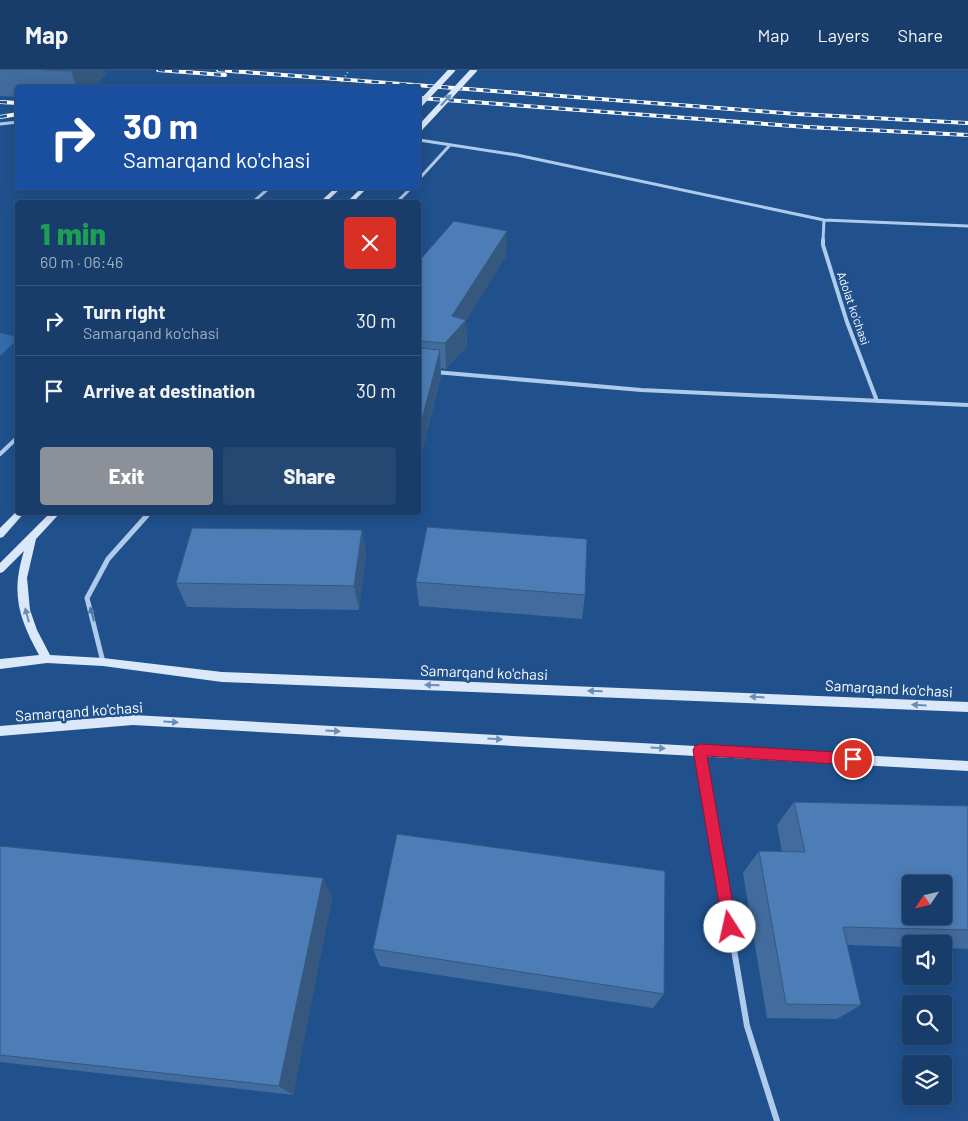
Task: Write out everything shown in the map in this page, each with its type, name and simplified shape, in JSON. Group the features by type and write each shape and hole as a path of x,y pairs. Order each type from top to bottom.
{"main road":[{"path":"421,103 452,70"},
{"path":"421,127 474,70"},
{"path":"326,200 336,190"},
{"path":"352,200 362,190"},
{"path":"0,534 18,515"},
{"path":"0,569 32,540 55,515"},
{"path":"32,540 22,578 23,602 31,633 47,659"},
{"name":"Samarqand ko'chasi","path":"0,664 47,659 103,662 222,677 707,695 968,707"},
{"name":"Samarqand ko'chasi","path":"0,731 134,720 968,766"}],"street":[{"path":"0,124 15,122"},
{"path":"421,140 517,154 824,220 968,226"},
{"path":"421,176 450,145"},
{"path":"255,200 267,190"},
{"path":"399,200 408,190"},
{"name":"Adolat ko'chasi","path":"824,220 823,245 847,322 877,401"},
{"path":"428,371 641,390 968,405"},
{"path":"0,454 15,440"},
{"path":"103,662 87,598 108,559 147,515"},
{"path":"700,750 747,1026 777,1121"}],"path":[{"path":"340,85 349,70"}],"shaded area":[{"path":"0,333 15,337 15,342 0,356"}],"building":[{"path":"454,221 507,231 452,316 466,320 445,343 421,341 421,259"},
{"path":"421,348 440,350 421,423"},
{"path":"427,527 587,539 585,595 416,582"},
{"path":"192,528 362,530 354,586 176,583"},
{"path":"794,802 968,806 968,930 843,927 861,1005 786,1004 759,851 805,852"},
{"path":"397,834 665,871 664,994 373,949"},
{"path":"0,846 323,878 279,1086 0,1055"}],"railway":[{"path":"158,70 225,75"},
{"path":"218,70 415,85"},
{"path":"421,85 797,114 968,123"},
{"path":"421,98 807,127 968,135"},
{"path":"0,102 15,103"},
{"path":"0,117 15,114"}],"route":[{"path":"730,927 700,750 853,759"}]}
